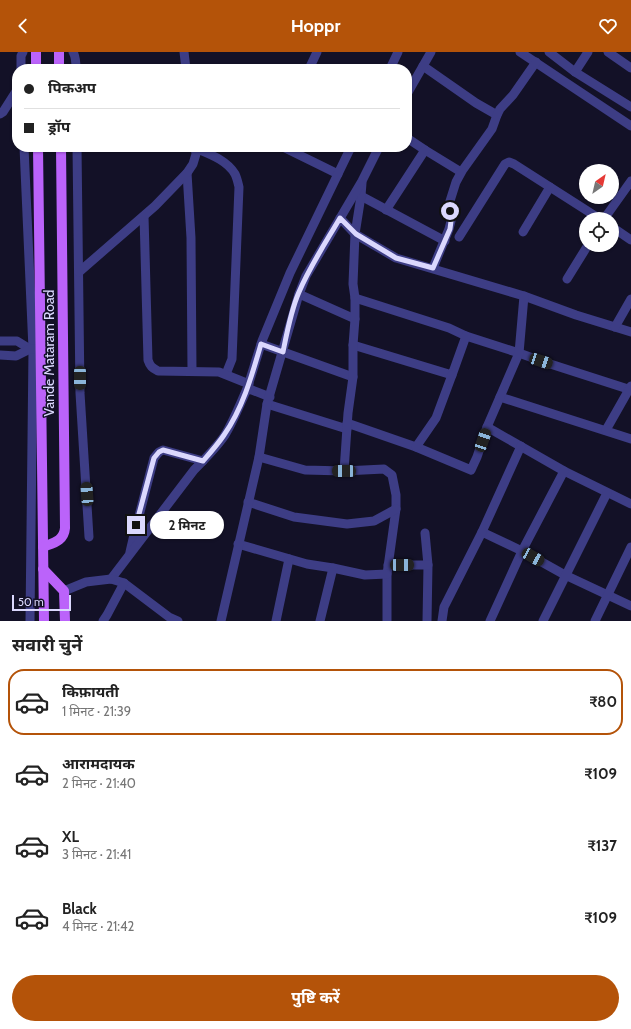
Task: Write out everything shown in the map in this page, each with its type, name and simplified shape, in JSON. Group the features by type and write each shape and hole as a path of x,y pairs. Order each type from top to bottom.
{"main road":[{"path":"36,52 36,64"},
{"path":"59,52 59,64"},
{"name":"Vande Mataram Road","path":"38,152 35,349 43,547 44,621"},
{"name":"Vande Mataram Road","path":"43,547 61,538 64,534 65,528 61,152"},
{"path":"43,569 64,591 65,621"}],"street":[{"path":"21,64 21,56 23,52"},
{"path":"73,52 76,64"},
{"path":"184,52 185,64"},
{"path":"311,64 317,52"},
{"path":"392,64 398,52"},
{"path":"412,85 431,52"},
{"path":"520,52 631,126"},
{"path":"549,52 576,72 631,107"},
{"path":"576,72 588,52"},
{"path":"608,52 629,63"},
{"path":"433,268 450,229 450,201 452,191 461,172 492,129 500,109 536,62"},
{"path":"423,66 476,104 497,115"},
{"path":"1,112 12,97"},
{"path":"412,142 461,172"},
{"path":"386,210 424,150"},
{"path":"24,152 35,349 30,621"},
{"path":"77,152 80,393 90,537"},
{"path":"79,272 155,206 187,173 193,164 196,152"},
{"path":"205,152 230,167 236,175 239,187 232,359 226,374"},
{"path":"293,152 338,174"},
{"path":"111,579 194,470 224,435 236,414 248,386 261,344 290,273 349,152"},
{"path":"221,621 259,456 269,401 298,294 306,276 362,181 376,152"},
{"path":"459,237 505,164 509,162 589,212"},
{"path":"187,173 191,238 192,371"},
{"path":"344,471 347,426 353,377 355,319 353,284 356,234 362,181"},
{"path":"609,212 631,181"},
{"path":"523,232 550,187"},
{"path":"361,196 445,240"},
{"path":"144,216 148,360 152,369 158,371 219,372 226,374 248,386 269,401 416,447 471,470 487,427 519,353 524,296"},
{"path":"340,218 356,234 396,258 524,296 576,315 631,332"},
{"path":"619,232 631,240"},
{"path":"567,279 584,252"},
{"path":"298,294 355,319"},
{"path":"354,298 449,328 466,336 541,361 630,389 606,430"},
{"path":"615,327 631,299"},
{"path":"416,447 436,418 466,336"},
{"path":"0,341 17,341 35,349"},
{"path":"261,344 353,377"},
{"path":"353,345 452,375"},
{"path":"0,355 16,356 35,349"},
{"path":"500,397 631,439"},
{"path":"487,427 564,471 631,504"},
{"path":"442,621 444,607 482,532 521,446"},
{"path":"130,554 154,458 163,450 203,461"},
{"path":"259,456 305,470 344,471 384,468 392,474 396,496 396,508 387,574 387,621"},
{"path":"490,621 522,551 564,471"},
{"path":"543,621 607,493"},
{"path":"248,502 294,517 347,524 374,520 396,508"},
{"path":"482,532 522,551 565,575 631,606"},
{"path":"425,533 428,565 427,621"},
{"path":"238,544 307,564 365,575 387,574"},
{"path":"594,621 631,547"},
{"path":"276,621 289,559"},
{"path":"388,565 428,565"},
{"path":"320,621 333,568"},
{"path":"64,591 86,582 111,579 124,583 168,619 178,621"},
{"path":"103,621 124,583"}],"route":[{"path":"136,525 154,458 159,452 163,450 203,461 224,435 236,414 247,389 261,344 283,352 298,294 306,276 340,218 356,234 396,258 433,268 450,229 450,211"}]}
